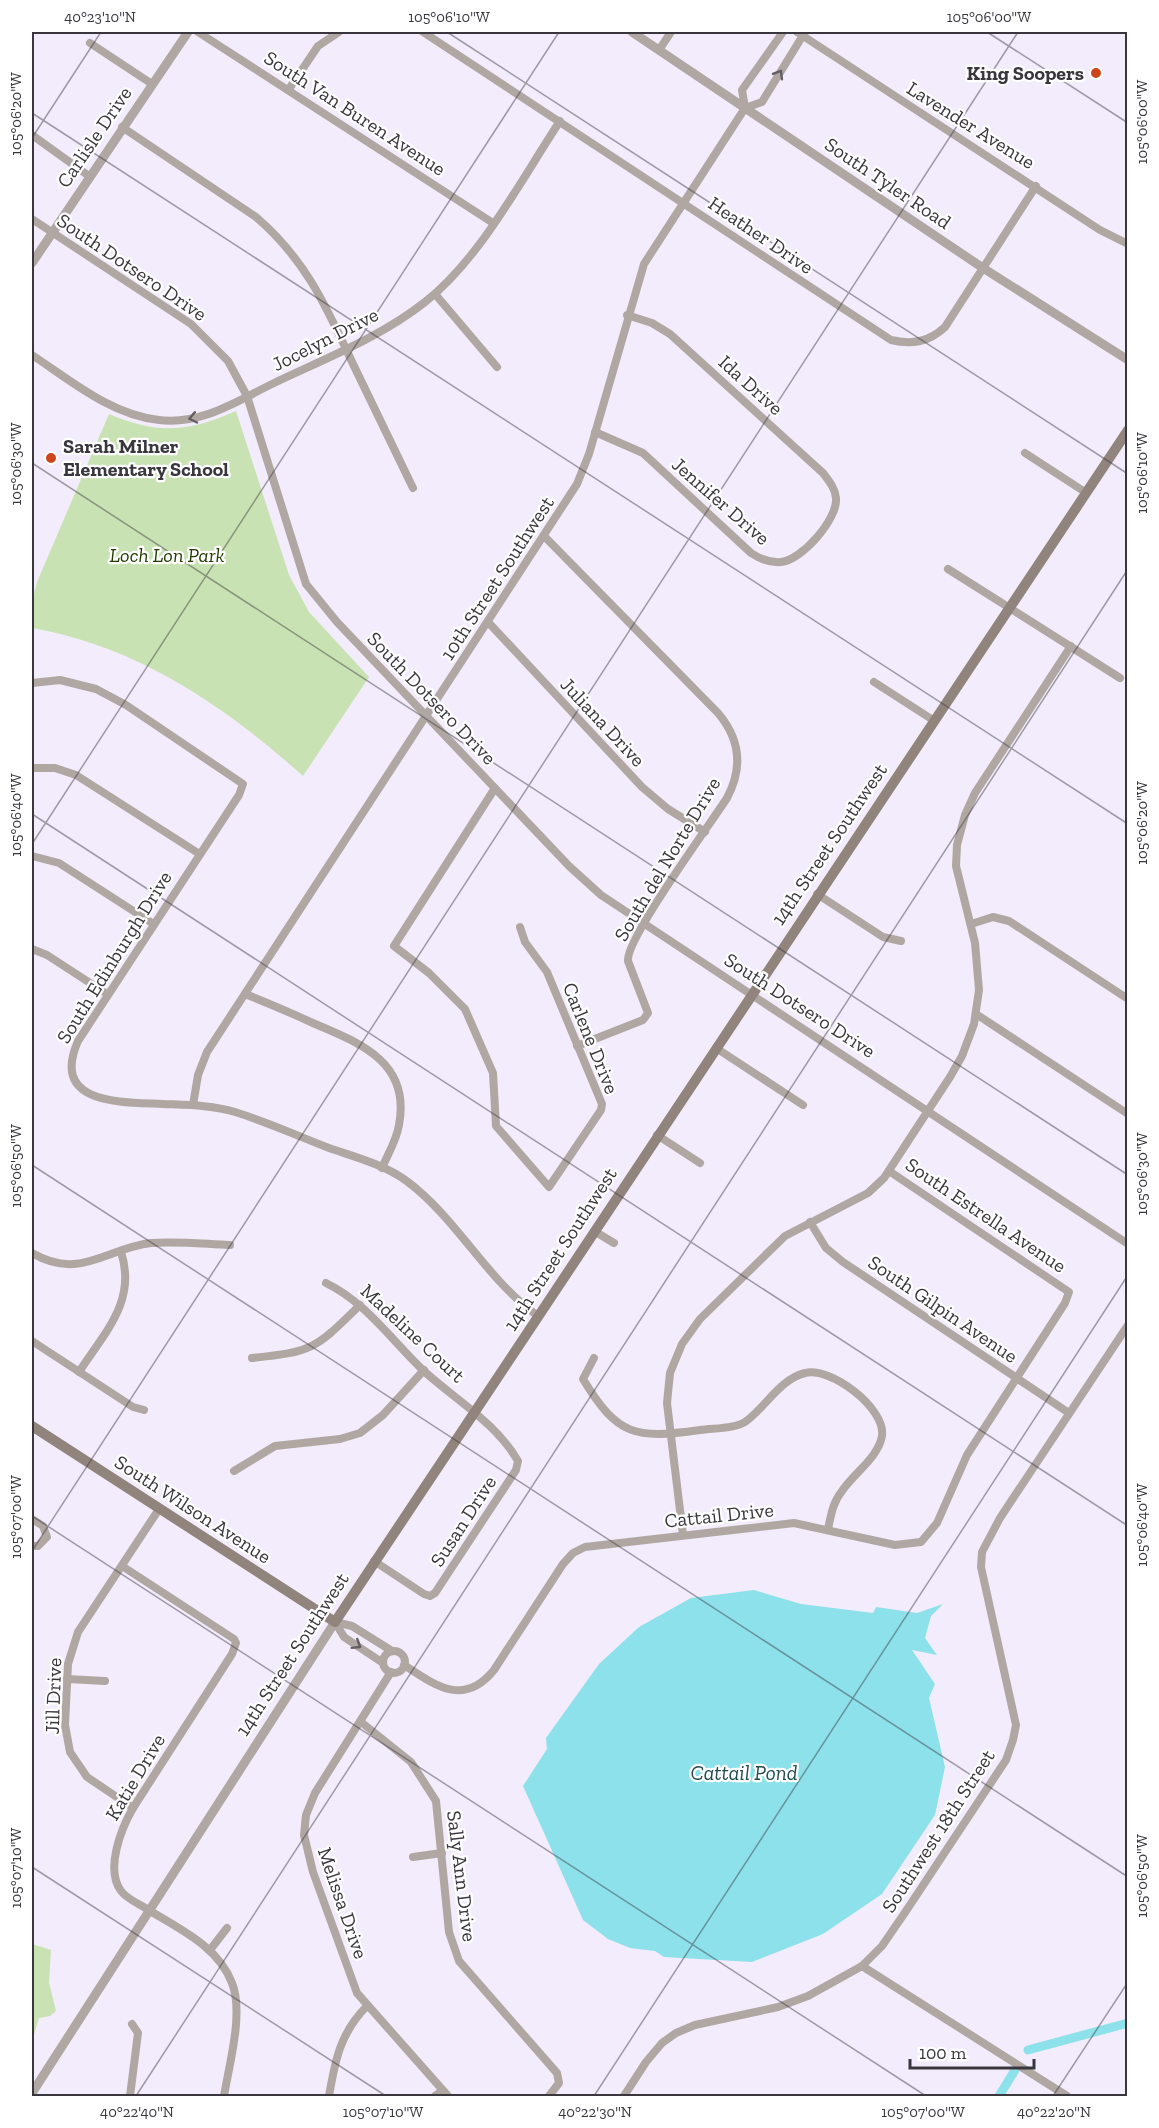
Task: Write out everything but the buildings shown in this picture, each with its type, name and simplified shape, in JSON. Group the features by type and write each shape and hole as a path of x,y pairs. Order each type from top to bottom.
{"main road":[{"name":"14th Street Southwest","path":"334,1622 1007,607 1128,430"},
{"name":"South Wilson Avenue","path":"32,1426 334,1622"}],"street":[{"name":"Carlisle Drive","path":"32,263 188,32"},
{"name":"South Van Buren Avenue","path":"198,32 493,223"},
{"path":"288,89 318,46 339,32"},
{"name":"Heather Drive","path":"423,32 877,333 901,342 921,342 937,334 1036,186"},
{"name":"South Tyler Road","path":"632,32 983,268 1128,360"},
{"path":"659,50 671,32"},
{"name":"10th Street Southwest","path":"745,108 742,90 783,32"},
{"name":"10th Street Southwest","path":"193,1105 198,1075 207,1052 577,484 595,432 627,315 644,264 745,108 762,102 802,33"},
{"name":"Lavender Avenue","path":"802,33 1100,230 1128,244"},
{"path":"90,43 152,84"},
{"name":"Jocelyn Drive","path":"32,355 99,399 147,418 170,421 218,412 407,315 435,294 465,262 560,121"},
{"path":"122,127 256,218 274,233 312,280 413,488"},
{"path":"32,135 89,176"},
{"name":"South Dotsero Drive","path":"32,219 191,324 228,361 247,396 306,584 337,622 426,716 601,895 1128,1244"},
{"path":"435,294 497,367"},
{"name":"Ida Drive","path":"627,315 652,323 670,334 823,473 836,497"},
{"name":"Jennifer Drive","path":"595,432 644,453 751,553 769,562 787,561 801,553 832,517 836,497"},
{"path":"1025,453 1085,492"},
{"name":"South del Norte Drive","path":"543,536 709,703 732,732 738,755 736,776 727,798 645,922 628,956 648,1013 643,1020 578,1046"},
{"path":"948,569 1120,678"},
{"name":"Juliana Drive","path":"488,622 642,787 668,809 705,831"},
{"path":"683,1535 668,1403 668,1384 675,1359 687,1336 700,1319 774,1247 810,1222 868,1193 889,1171 962,1056 976,1014 978,968 971,924 956,866 957,845 965,815 975,793 1071,646"},
{"name":"South Edinburgh Drive","path":"32,683 60,680 96,689 126,705 242,782 243,787 152,923 72,1053 71,1070 75,1081 88,1093 108,1101 193,1105 236,1113 382,1168 408,1181 514,1298 538,1316"},
{"path":"874,682 933,720"},
{"path":"32,768 55,768 76,775 198,853"},
{"name":"Carlene Drive","path":"495,788 395,940 394,948 429,973 465,1009 493,1072 496,1126 546,1186 552,1184 602,1107 547,972 525,942 520,927"},
{"path":"32,856 59,863 152,923"},
{"path":"817,894 883,937 900,941"},
{"path":"971,924 993,917 1009,921 1128,999"},
{"path":"32,949 46,955 107,994"},
{"path":"245,994 358,1042 384,1062 398,1090 400,1107 397,1132 382,1168"},
{"path":"976,1014 1128,1114"},
{"path":"716,1048 803,1105"},
{"path":"657,1135 700,1163"},
{"name":"South Estrella Avenue","path":"889,1171 1068,1289 1070,1295 1015,1377"},
{"name":"South Gilpin Avenue","path":"810,1222 831,1253 1069,1413"},
{"path":"594,1231 614,1243"},
{"path":"32,1252 54,1262 78,1264 153,1243 230,1245"},
{"path":"80,1372 123,1303 127,1281 121,1252"},
{"name":"Madeline Court","path":"326,1284 360,1305 423,1370 474,1412"},
{"path":"252,1358 292,1354 312,1347 360,1305"},
{"name":"Southwest 18th Street","path":"624,2097 646,2062 662,2043 676,2033 695,2025 788,2004 808,1996 862,1966 882,1946 1006,1760 1016,1725 981,1567 982,1552 1000,1518 1128,1325"},
{"path":"32,1341 144,1410"},
{"path":"594,1358 583,1379 612,1420 635,1432 672,1434 742,1423 789,1381 803,1373 822,1373 831,1377 870,1405 880,1419 882,1430 877,1450 837,1497 828,1529"},
{"path":"234,1471 274,1446 340,1439 360,1433 383,1416 423,1370"},
{"name":"Cattail Drive","path":"404,1665 445,1690 473,1687 494,1670 563,1564 573,1553 593,1546 788,1523 828,1529 895,1545 921,1542 937,1523 967,1455 1015,1377"},
{"name":"Susan Drive","path":"374,1561 424,1594 430,1596 438,1590 518,1466 513,1452 474,1412"},
{"name":"Jill Drive","path":"133,1808 87,1778 70,1752 65,1725 67,1679 73,1643 159,1509"},
{"path":"32,1519 42,1526 47,1537 38,1546 32,1546"},
{"name":"Katie Drive","path":"122,1566 234,1638 236,1643 232,1654 133,1808 119,1835 116,1850 116,1876 122,1892 210,1950 230,1976 236,1997 235,2022 224,2097"},
{"name":"South Wilson Avenue","path":"334,1622 352,1626 392,1651"},
{"name":"South Wilson Avenue","path":"334,1622 344,1637 383,1663"},
{"name":"14th Street Southwest","path":"32,2093 334,1622"},
{"path":"392,1651 402,1655 404,1665 397,1672 391,1672 383,1663 385,1656 392,1651"},
{"name":"Melissa Drive","path":"391,1672 310,1805 304,1835 314,1872 354,1986 367,2007 445,2094"},
{"path":"67,1679 105,1681"},
{"name":"Sally Ann Drive","path":"361,1722 402,1752 426,1782 436,1801 449,1932 454,1952 472,1978 557,2073 559,2084 549,2097"},
{"path":"413,1857 442,1853"},
{"path":"210,1950 227,1928"},
{"path":"862,1966 1067,2097"},
{"path":"329,2097 339,2045 347,2029 367,2007"},
{"path":"130,2097 138,2033 132,2024"},
{"path":"435,2097 445,2094"}],"green space":[{"name":"Loch Lon Park","path":"236,411 289,575 309,612 369,677 303,776 243,726 178,682 108,649 32,628 32,602 37,582 109,414 143,425 173,428 203,423"},
{"path":"32,1944 51,1950 49,1983 56,2011 50,2016 39,2018 32,2041"}],"water":[{"name":"Cattail Pond","path":"754,1590 801,1604 873,1613 876,1607 917,1613 943,1604 931,1616 925,1638 937,1655 912,1650 935,1684 929,1698 945,1767 935,1815 882,1894 823,1934 752,1962 664,1957 655,1951 630,1948 608,1939 583,1920 523,1786 547,1749 546,1738 599,1664 639,1627 691,1598"}],"waterway":[{"path":"1028,2050 1128,2023"},
{"path":"999,2096 1015,2070"}],"place":[{"name":"King Soopers","path":"1096,73"},
{"name":"Sarah Milner Elementary School","path":"51,458"}]}
